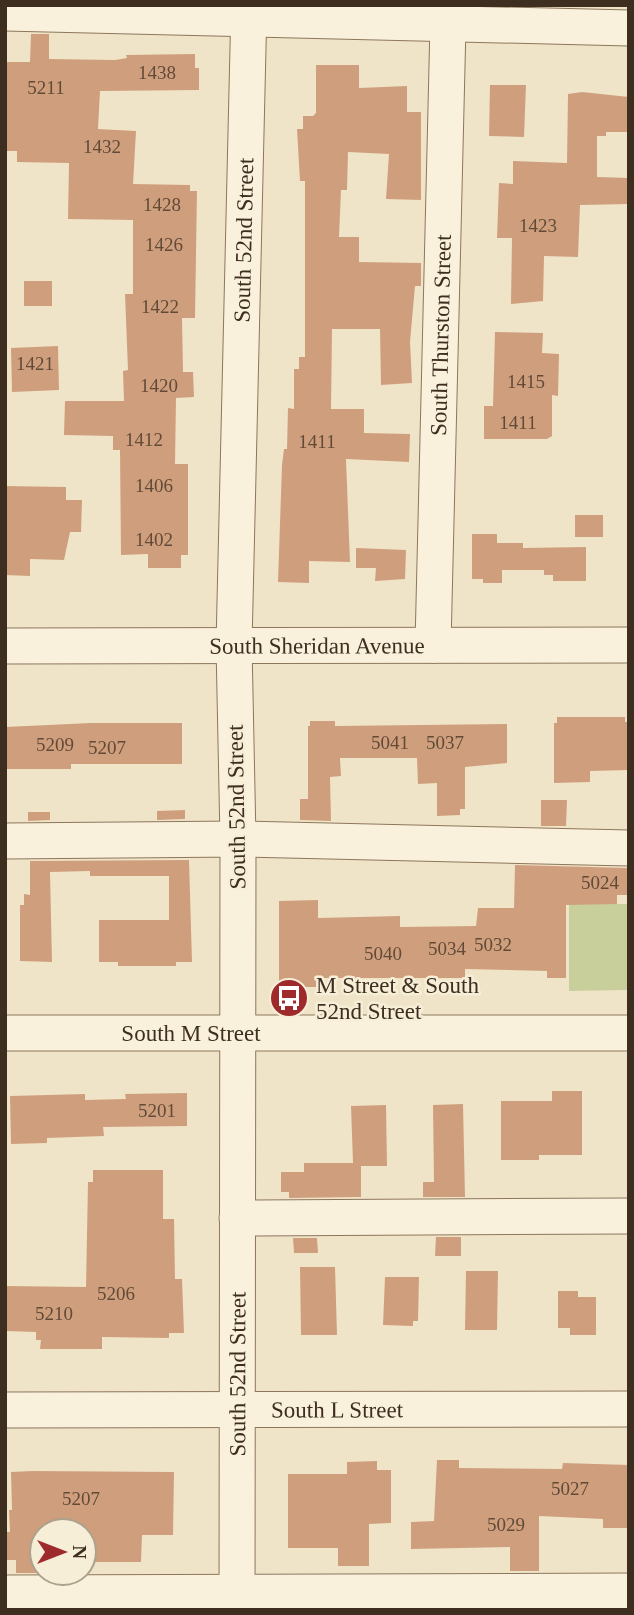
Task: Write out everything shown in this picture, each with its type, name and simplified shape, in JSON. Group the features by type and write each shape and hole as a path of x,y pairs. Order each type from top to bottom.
{"street":[{"path":"5,13 249,12 448,25 629,28"},
{"name":"South 52nd Street","path":"237,1600 237,839 234,645 249,12"},
{"name":"South Thurston Street","path":"433,645 448,25"},
{"name":"South Sheridan Avenue","path":"5,646 629,645"},
{"path":"5,841 237,839 629,848"},
{"name":"South M Street","path":"5,1032 629,1032"},
{"path":"237,1218 629,1216"},
{"name":"South L Street","path":"5,1410 629,1409"},
{"path":"5,1593 237,1600 629,1591"}],"green space":[{"path":"569,904 627,904 627,990 569,991"}],"building":[{"path":"31,34 49,34 49,59 115,60 127,58 126,55 195,54 195,68 199,68 199,90 100,91 98,129 136,131 133,184 190,185 190,191 197,191 195,318 182,318 183,372 193,372 194,397 176,398 175,464 188,464 188,555 181,555 181,568 148,568 148,554 121,555 120,450 113,450 113,436 64,435 65,401 124,401 123,371 128,370 125,294 133,294 133,220 68,219 69,163 17,162 17,151 5,151 5,62 30,62"},
{"path":"316,65 359,65 359,88 407,86 407,112 421,112 421,200 386,199 389,154 348,152 347,190 341,190 339,237 359,237 359,262 421,263 421,286 415,286 410,342 412,383 381,385 380,329 332,329 331,409 364,409 364,433 410,434 409,462 346,459 350,562 309,561 309,583 278,582 282,465 284,449 287,449 288,408 294,409 294,369 299,369 299,357 305,357 305,181 300,181 297,129 303,129 303,116 313,116 316,113"},
{"path":"490,85 526,85 524,137 489,136"},
{"path":"582,92 629,97 629,132 606,132 606,136 597,136 597,177 629,178 629,204 580,205 578,257 544,256 543,301 511,304 512,238 497,238 499,183 513,184 513,161 567,163 568,94"},
{"path":"24,281 52,281 52,306 24,306"},
{"path":"495,332 543,333 542,353 559,354 558,396 552,395 552,436 547,439 484,439 484,406 493,406"},
{"path":"58,346 59,390 12,392 11,348"},
{"path":"5,486 66,487 66,500 82,500 81,532 70,532 64,560 30,559 30,576 5,575"},
{"path":"575,515 603,515 603,537 575,537"},
{"path":"472,534 497,534 497,543 523,543 523,548 586,547 586,581 553,581 553,575 544,575 544,570 502,570 502,583 483,583 483,579 472,579"},
{"path":"356,548 406,550 405,579 375,581 376,568 356,568"},
{"path":"557,717 625,717 625,722 629,722 629,770 590,771 590,782 554,783 554,723 557,723"},
{"path":"310,721 335,721 335,726 507,724 507,763 465,767 465,809 460,809 460,815 437,816 437,783 418,784 417,758 340,758 341,776 330,777 331,821 300,820 300,799 308,799"},
{"path":"182,723 182,764 71,764 71,769 5,769 5,727"},
{"path":"541,800 567,800 566,826 541,826"},
{"path":"185,810 185,819 157,820 157,811"},
{"path":"28,812 50,812 50,820 28,821"},
{"path":"189,860 192,962 176,962 176,966 118,966 118,962 99,962 99,920 169,920 169,876 90,876 90,871 50,872 52,962 20,961 20,905 24,905 24,894 30,895 30,861"},
{"path":"515,865 629,868 629,895 617,895 617,904 566,905 566,978 547,978 547,971 465,969 465,978 318,978 318,987 279,987 279,901 318,900 318,918 400,916 400,927 476,926 478,908 514,908"},
{"path":"552,1091 582,1091 582,1155 539,1155 539,1160 501,1160 501,1101 552,1101"},
{"path":"187,1093 187,1126 103,1127 104,1136 47,1138 47,1143 11,1144 10,1096 85,1094 85,1100 126,1099 125,1094"},
{"path":"463,1104 465,1197 423,1197 423,1182 434,1182 433,1105"},
{"path":"386,1105 387,1166 361,1166 361,1197 289,1198 289,1192 281,1192 281,1172 304,1172 304,1163 353,1163 351,1106"},
{"path":"93,1170 163,1170 163,1219 174,1219 175,1279 182,1279 184,1333 169,1333 169,1338 102,1337 102,1349 40,1349 41,1340 36,1340 36,1332 5,1331 5,1286 86,1287 88,1182 93,1182"},
{"path":"436,1237 461,1237 461,1256 435,1256"},
{"path":"293,1238 317,1238 318,1253 294,1253"},
{"path":"300,1267 335,1267 337,1335 301,1335"},
{"path":"466,1271 498,1271 497,1330 465,1330"},
{"path":"385,1277 419,1277 418,1321 413,1321 413,1326 383,1325"},
{"path":"558,1291 578,1291 578,1297 596,1297 596,1335 570,1335 570,1328 558,1328"},
{"path":"437,1460 459,1460 459,1468 562,1469 563,1463 629,1465 629,1528 603,1528 603,1519 539,1516 539,1571 510,1571 510,1547 411,1549 411,1522 434,1521"},
{"path":"377,1461 377,1470 391,1470 391,1523 369,1524 369,1566 338,1566 338,1548 288,1548 288,1474 347,1474 347,1462"},
{"path":"11,1472 174,1472 173,1535 142,1535 141,1562 98,1562 98,1517 28,1517 28,1573 16,1573 16,1560 5,1560 5,1532 10,1532 9,1510 12,1510"}],"place":[{"name":"M Street & South 52nd Street","path":"289,998"}]}
